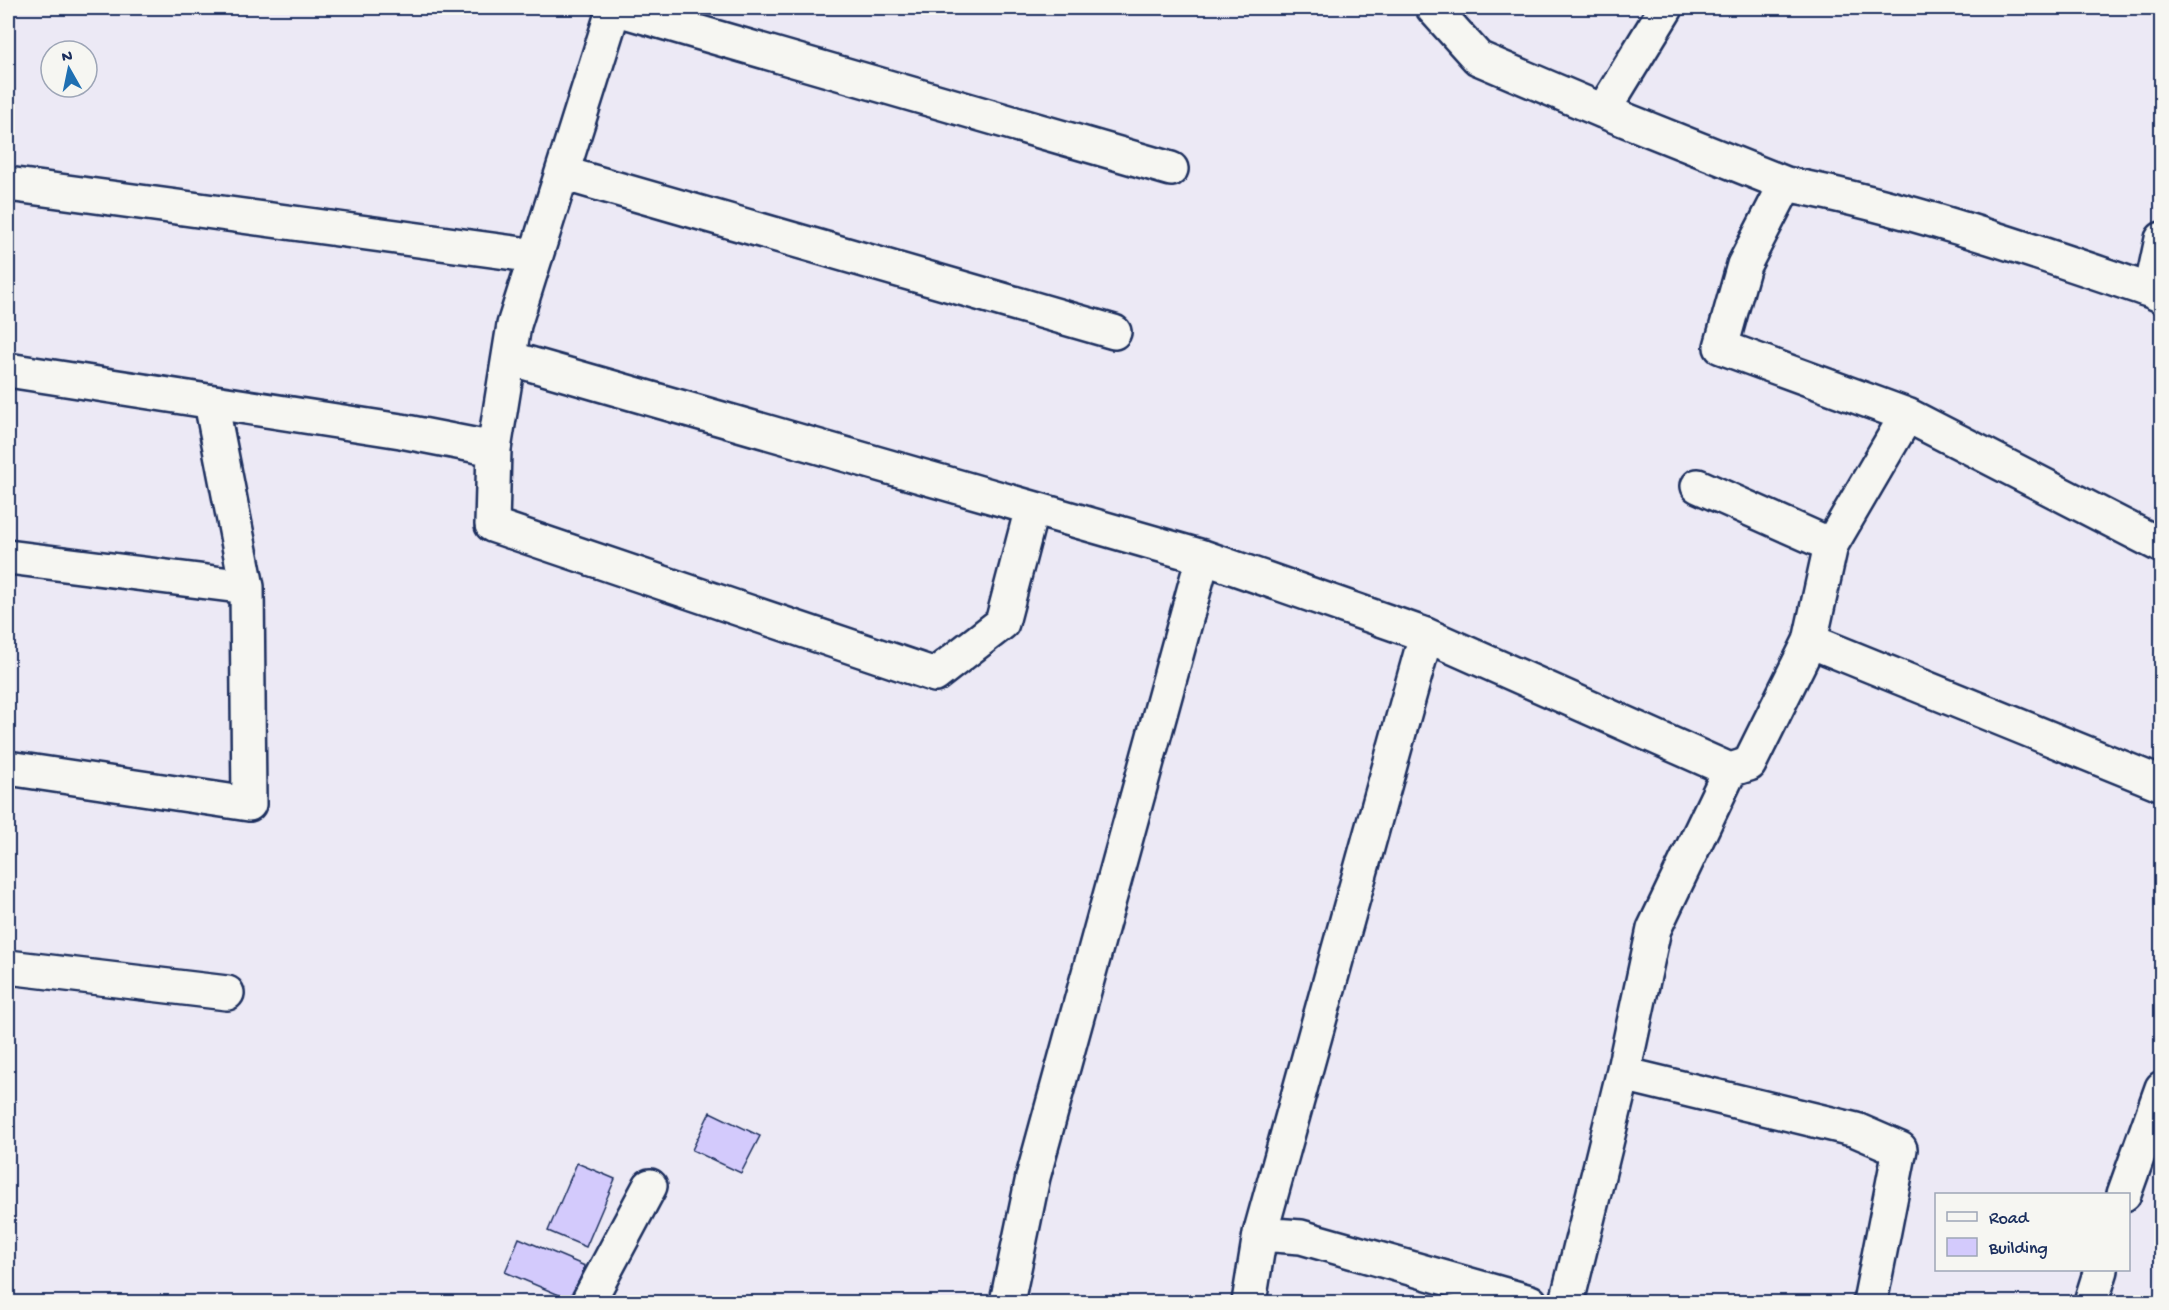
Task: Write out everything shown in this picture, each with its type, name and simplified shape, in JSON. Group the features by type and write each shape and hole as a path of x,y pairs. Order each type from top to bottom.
{"street":[{"path":"1032,508 1002,623 934,675 492,525 494,449 514,325 614,8 1171,169"},
{"path":"1433,8 1478,58 1786,184 1829,192 1983,234 2156,293 2162,239"},
{"path":"1603,111 1666,8"},
{"path":"562,173 1114,332"},
{"path":"8,187 8,184 536,256"},
{"path":"1786,184 1744,265 1721,347 1907,415 2162,546"},
{"path":"509,358 1203,557 1426,635 1730,770 1749,764 1810,641 1831,545 1907,415"},
{"path":"8,370 401,431 494,449"},
{"path":"8,768 249,804 247,586 211,402"},
{"path":"1698,486 1831,545"},
{"path":"8,557 247,586"},
{"path":"1007,1302 1033,1176 1203,557"},
{"path":"1249,1302 1260,1234 1426,635"},
{"path":"1810,641 2162,784"},
{"path":"1567,1302 1623,1074 1654,929 1730,770"},
{"path":"8,968 227,993"},
{"path":"1623,1074 1856,1130 1900,1149 1870,1302"},
{"path":"2124,1193 2162,1088"},
{"path":"588,1302 650,1186"},
{"path":"1260,1234 1301,1237 1530,1302"},
{"path":"2091,1302 2100,1271"}],"building":[{"path":"710,1112 760,1136 741,1173 692,1150"},
{"path":"577,1163 615,1179 586,1247 548,1231"},
{"path":"519,1238 585,1266 571,1300 505,1272"}]}
